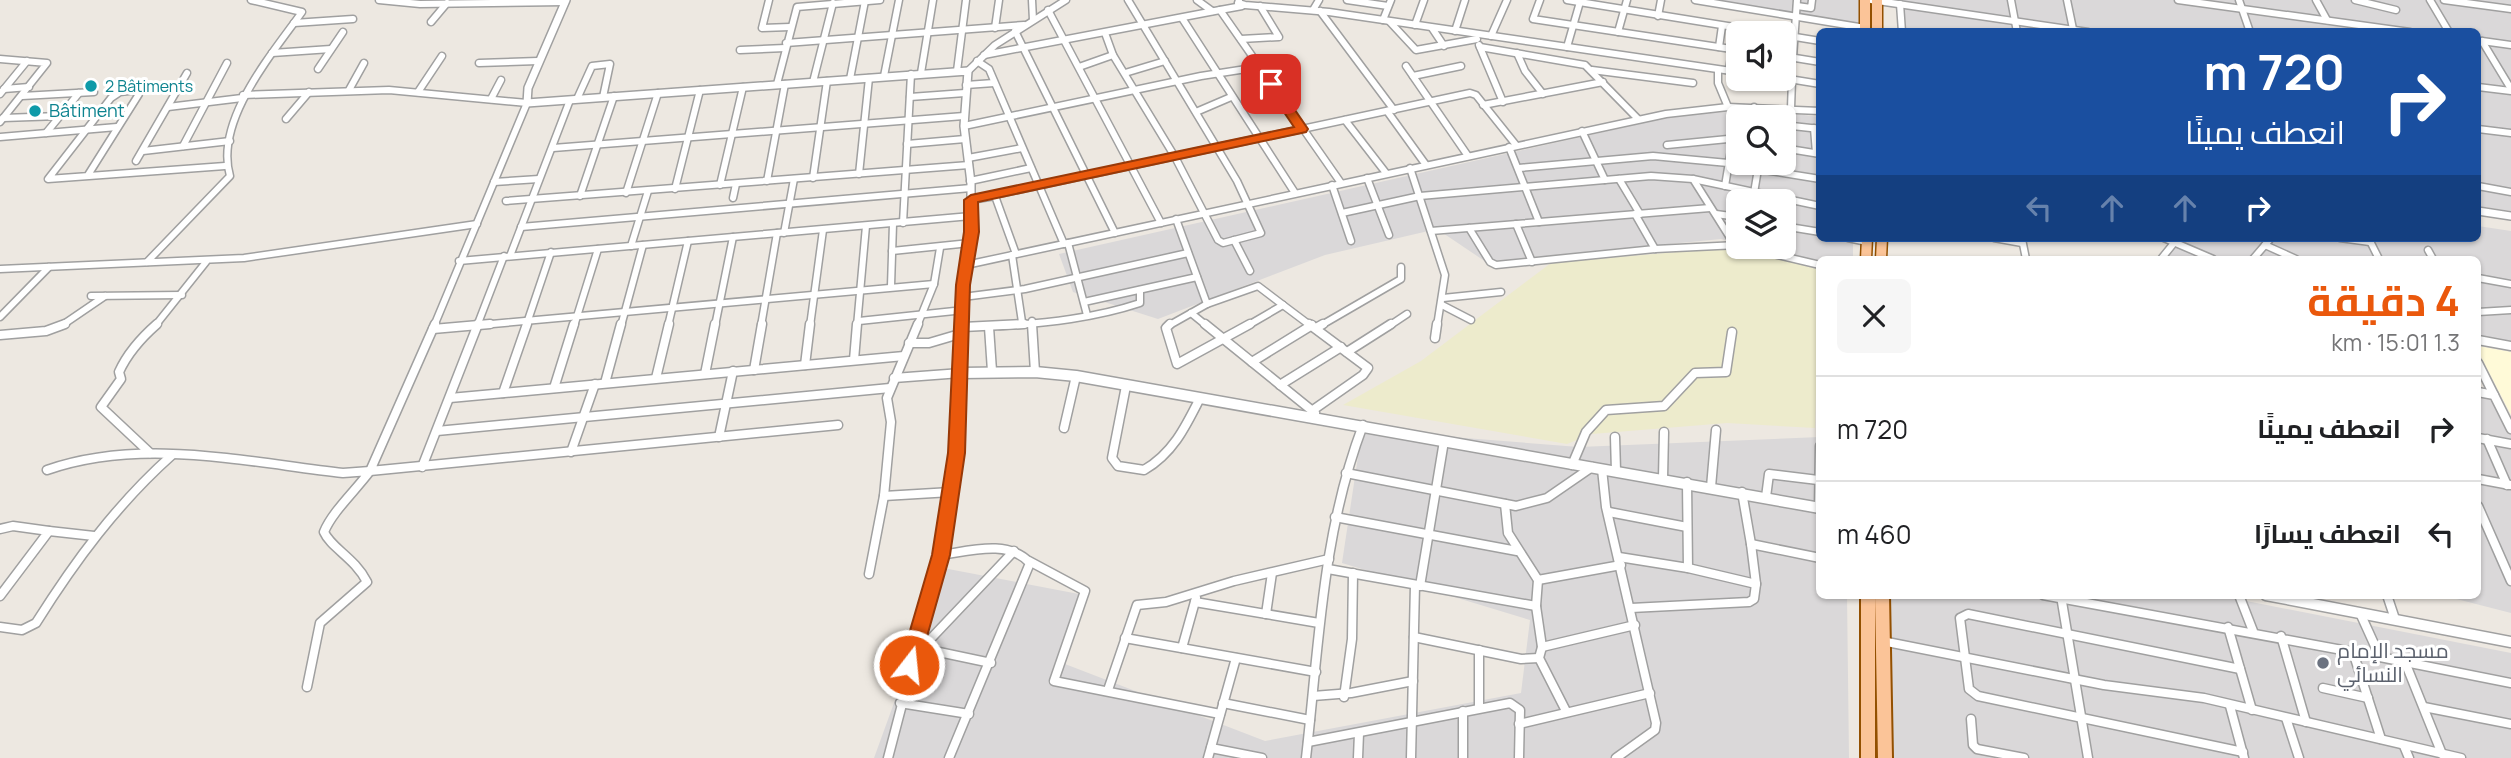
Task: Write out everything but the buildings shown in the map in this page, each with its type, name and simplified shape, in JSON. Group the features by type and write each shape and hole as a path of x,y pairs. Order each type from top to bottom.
{"main road":[{"path":"1865,28 1868,0"},
{"path":"1877,0 1877,28"},
{"path":"1868,599 1868,758"},
{"path":"1882,599 1885,758"}],"street":[{"path":"146,262 230,176 225,166 243,97 302,12 251,0"},
{"path":"307,687 320,623 367,582 354,559 341,547 328,542 324,532 329,519 351,498 370,471 477,224 527,103 528,88 538,61 565,1 379,0"},
{"path":"769,0 762,28 790,27"},
{"path":"767,181 777,130 785,46 797,6 880,0"},
{"path":"884,76 899,0"},
{"path":"921,73 933,0"},
{"path":"957,71 966,0"},
{"path":"995,28 999,0"},
{"path":"1032,0 1033,20"},
{"path":"888,758 900,703 918,647 941,555 957,453 963,297 971,216 971,184 964,126 968,71 1015,31 1066,0"},
{"path":"1105,33 1113,55 1175,157 1217,240 1221,243 1261,232 1250,203 1128,0"},
{"path":"1197,0 1213,12"},
{"path":"1239,0 1238,3 1245,5 1278,3 1455,31 1477,37"},
{"path":"1316,11 1319,0"},
{"path":"1347,0 1390,3 1386,21"},
{"path":"1415,25 1424,0"},
{"path":"1455,31 1465,0"},
{"path":"1491,36 1507,0"},
{"path":"1540,0 1533,18 1726,48"},
{"path":"1567,0 1726,27"},
{"path":"1618,32 1627,0"},
{"path":"1658,16 1661,0"},
{"path":"1695,0 1735,3 1859,28"},
{"path":"1796,27 1797,3 1811,8 1812,0"},
{"path":"1868,0 2066,28"},
{"path":"2011,0 2016,28"},
{"path":"2067,0 2073,28"},
{"path":"2178,0 2327,20 2366,28"},
{"path":"2239,0 2249,28"},
{"path":"2316,0 2327,20"},
{"path":"2355,0 2396,10"},
{"path":"2430,0 2447,28"},
{"path":"2444,0 2511,9"},
{"path":"850,79 865,1"},
{"path":"431,22 448,2"},
{"path":"1567,47 1580,2"},
{"path":"813,82 833,3"},
{"path":"1900,4 1902,28"},
{"path":"984,55 1245,5"},
{"path":"1241,39 1279,37 1260,6"},
{"path":"1048,10 1161,223"},
{"path":"1220,10 1341,183"},
{"path":"1316,11 1390,110 1426,165"},
{"path":"1182,18 1214,74 1261,138 1295,193"},
{"path":"294,23 353,19"},
{"path":"1386,21 1413,49 1444,46 1491,36 1726,71"},
{"path":"740,50 822,40 1024,25"},
{"path":"1719,47 1722,26"},
{"path":"1432,28 1444,46"},
{"path":"1015,31 1115,233"},
{"path":"318,69 343,32"},
{"path":"1477,37 1503,102"},
{"path":"1796,37 1816,40"},
{"path":"2481,41 2511,45"},
{"path":"2481,43 2511,90"},
{"path":"1480,47 1577,63 1592,70 1693,83"},
{"path":"1576,48 1577,63"},
{"path":"272,53 331,49"},
{"path":"1517,53 1528,76 1543,94"},
{"path":"1079,67 1113,55"},
{"path":"418,92 442,56"},
{"path":"1796,58 1816,61"},
{"path":"0,60 47,63 2,120"},
{"path":"1,91 27,61"},
{"path":"479,63 538,61"},
{"path":"977,61 989,69 1066,244 1087,315"},
{"path":"1125,74 1165,61"},
{"path":"1668,62 1669,80"},
{"path":"183,146 227,63"},
{"path":"349,90 363,64"},
{"path":"422,467 478,324 574,100 592,66 610,64 612,66 603,97"},
{"path":"1406,66 1433,101 1441,121 1468,156"},
{"path":"1413,76 1461,66"},
{"path":"964,126 1259,67"},
{"path":"1592,70 1638,119"},
{"path":"1718,70 1718,83 1727,105"},
{"path":"168,107 243,97 349,90 418,92 527,103 968,71"},
{"path":"136,161 187,73"},
{"path":"902,223 911,74"},
{"path":"859,174 869,78"},
{"path":"491,99 501,80"},
{"path":"1796,80 1816,83"},
{"path":"813,178 827,81"},
{"path":"1483,106 1603,82"},
{"path":"910,97 994,83"},
{"path":"1,91 29,87"},
{"path":"720,185 743,87"},
{"path":"2481,87 2511,90"},
{"path":"675,189 700,90"},
{"path":"88,176 138,91 115,94 47,177 88,176 225,166"},
{"path":"23,96 94,92"},
{"path":"286,119 309,92"},
{"path":"46,133 79,93"},
{"path":"626,193 658,93"},
{"path":"971,200 1471,93 1513,146 1539,222"},
{"path":"580,196 614,96"},
{"path":"1196,112 1231,97"},
{"path":"966,265 1638,119 1726,107"},
{"path":"1796,109 1816,111"},
{"path":"2,120 60,116"},
{"path":"553,148 964,116"},
{"path":"1345,120 1386,173"},
{"path":"0,138 117,127"},
{"path":"1796,127 1816,129"},
{"path":"2481,129 2511,133"},
{"path":"1582,131 1605,180"},
{"path":"907,144 965,139"},
{"path":"1667,145 1726,139"},
{"path":"143,151 230,141"},
{"path":"506,201 906,170 969,162 1022,148"},
{"path":"1796,150 1816,154"},
{"path":"1519,168 1661,156 1726,163"},
{"path":"521,227 904,195 971,184 1031,168"},
{"path":"1410,168 1445,271 1443,302 1435,338"},
{"path":"1796,174 1816,178"},
{"path":"1725,186 1726,175"},
{"path":"1342,213 1420,196 1664,176 1693,178 1740,189"},
{"path":"1367,178 1389,235"},
{"path":"1693,178 1726,230"},
{"path":"494,182 539,179"},
{"path":"754,370 766,299 794,179"},
{"path":"1619,179 1655,249"},
{"path":"733,198 736,184"},
{"path":"1332,185 1351,242"},
{"path":"2481,187 2511,192"},
{"path":"631,246 648,191"},
{"path":"994,195 1014,255 1022,322"},
{"path":"1796,201 1816,205"},
{"path":"1432,231 1710,208"},
{"path":"2481,213 2511,218"},
{"path":"1716,214 1726,216"},
{"path":"459,261 971,216"},
{"path":"1176,219 1207,304"},
{"path":"0,269 205,262 477,224"},
{"path":"891,286 893,224"},
{"path":"1516,224 1532,262"},
{"path":"854,360 866,226"},
{"path":"1469,228 1493,264 1655,249 1726,245"},
{"path":"1796,228 1816,231"},
{"path":"805,365 823,230"},
{"path":"705,374 733,237"},
{"path":"1234,240 1250,271"},
{"path":"656,378 688,241"},
{"path":"2163,256 2174,242"},
{"path":"2180,242 2207,256"},
{"path":"2256,256 2268,242"},
{"path":"892,251 970,243"},
{"path":"605,383 643,245"},
{"path":"2265,245 2289,256"},
{"path":"869,574 884,496 891,422 887,407 890,388 934,284 940,247"},
{"path":"554,388 598,248"},
{"path":"2428,250 2431,256"},
{"path":"503,393 551,252"},
{"path":"963,297 1018,290 1188,254"},
{"path":"1795,259 1816,264"},
{"path":"151,453 106,415 101,407 121,379 120,368 124,362 182,295 205,262"},
{"path":"0,317 49,267"},
{"path":"1252,362 1401,279 1401,267"},
{"path":"1084,302 1196,277"},
{"path":"2481,279 2511,284"},
{"path":"433,329 934,284"},
{"path":"1284,304 1183,363 1177,364 1166,328 1207,304 1254,285 1284,304 1314,326 1367,371 1316,415"},
{"path":"909,343 929,343 963,330 1087,315 1138,304 1142,300 1140,290"},
{"path":"1443,302 1501,292"},
{"path":"92,296 182,295"},
{"path":"0,335 38,334 55,329 79,318 105,296"},
{"path":"1443,302 1471,320"},
{"path":"859,321 964,310"},
{"path":"2481,312 2511,310"},
{"path":"1191,313 1316,415"},
{"path":"1280,385 1408,314"},
{"path":"1032,321 1036,347 1035,372"},
{"path":"989,327 992,371"},
{"path":"1572,465 1586,432 1606,410 1664,406 1695,373 1726,372 1732,332"},
{"path":"2481,341 2511,346"},
{"path":"450,398 904,356"},
{"path":"2481,369 2511,429"},
{"path":"894,378 992,371 1076,376 1199,400 1316,415 1572,465 1711,486 1816,507"},
{"path":"719,437 733,372"},
{"path":"1064,428 1076,376"},
{"path":"571,452 595,384"},
{"path":"1126,386 1112,458 1116,464 1131,468 1147,470 1168,452 1182,435 1199,400"},
{"path":"437,431 890,388"},
{"path":"2481,392 2494,395"},
{"path":"47,470 74,458 151,453 343,472 370,471 838,425"},
{"path":"1306,758 1319,623 1335,517 1346,473 1363,425"},
{"path":"1711,486 1716,430"},
{"path":"1663,478 1664,432"},
{"path":"1615,437 1616,471"},
{"path":"2483,439 2511,444"},
{"path":"2483,439 2509,485"},
{"path":"1412,758 1414,637 1418,586 1444,441"},
{"path":"0,627 22,630 36,622 94,536 141,480 172,455"},
{"path":"1346,473 1505,504 1526,505 1560,492 1597,468"},
{"path":"1597,468 1635,625 1655,730 1616,758"},
{"path":"1766,497 1769,474 1816,480"},
{"path":"2481,480 2509,485"},
{"path":"1687,482 1688,568"},
{"path":"884,496 951,492"},
{"path":"1631,608 1739,604 1754,599 1756,584 1742,492"},
{"path":"1505,504 1505,522 1517,551 1538,580 1536,606 1542,646 1539,658 1566,711"},
{"path":"1609,512 1687,527"},
{"path":"2481,513 2511,581"},
{"path":"1335,517 1428,537 1517,551"},
{"path":"0,529 13,526 94,536"},
{"path":"0,596 49,531"},
{"path":"1751,544 1816,557"},
{"path":"941,555 1014,551 1085,591 1053,680 1220,714"},
{"path":"918,647 1014,551"},
{"path":"949,758 991,663 1029,561"},
{"path":"1538,580 1620,561 1688,568 1756,584"},
{"path":"1108,690 1137,605 1166,602 1272,573 1329,564 1353,573 1536,606"},
{"path":"1266,614 1272,573"},
{"path":"1344,697 1352,639 1353,573"},
{"path":"1182,648 1198,592"},
{"path":"2061,599 2088,758"},
{"path":"2072,599 2281,636 2511,683"},
{"path":"2241,599 2253,631"},
{"path":"2288,599 2511,642"},
{"path":"2388,599 2395,619"},
{"path":"1195,602 1319,623"},
{"path":"2360,612 2380,657"},
{"path":"2230,706 2243,755 1978,696 1969,689 1960,618 1963,614 2240,669"},
{"path":"1542,646 1635,625"},
{"path":"2228,627 2252,710"},
{"path":"2281,636 2306,722"},
{"path":"1414,637 1521,659 1539,658"},
{"path":"1125,638 1316,672"},
{"path":"1882,641 2075,680 2155,690 2461,758"},
{"path":"918,647 991,663"},
{"path":"1479,650 1479,707"},
{"path":"2353,652 2381,739"},
{"path":"1208,758 1236,658"},
{"path":"2405,662 2442,754"},
{"path":"1313,696 1344,697 1360,690 1413,681"},
{"path":"2323,688 2368,698"},
{"path":"1520,723 1650,693"},
{"path":"900,703 968,714"},
{"path":"1308,742 1463,710 1513,703 1520,710 1519,758"},
{"path":"1223,704 1310,719"},
{"path":"2424,708 2511,724"},
{"path":"1463,710 1463,758"},
{"path":"2286,718 2299,758"},
{"path":"1971,719 1973,745 1977,749 2024,758"},
{"path":"1358,758 1359,733"},
{"path":"2404,746 2409,758"},
{"path":"1211,748 1262,758"}],"shaded area":[{"path":"1699,0 1860,0 1860,25"},
{"path":"1897,0 2511,0 2511,211 2481,206 2481,28 1900,28"},
{"path":"1726,112 1726,175 1796,175 1796,114 1816,116 1816,242 1853,242 1853,256 1816,256 1816,261 1796,256 1796,189 1726,189 1726,240 1486,262 1437,229 1325,255 1158,319 1073,292 1059,254 1688,113"},
{"path":"2481,226 2511,231 2511,346 2481,341 2481,256 2164,256 2176,242 2481,242"},
{"path":"1726,248 1726,259 1779,259 1816,269 1815,428 1727,423 1592,434 1567,444 1343,405 1421,361 1551,263"},
{"path":"2481,347 2511,352 2511,415 2481,357"},
{"path":"2481,392 2495,395 2511,427 2511,613 2457,599 2481,599"},
{"path":"1362,430 1579,447 1816,437 1816,599 1847,599 1849,758 874,758 943,568 1084,595 1065,664 1265,741 1521,693 1530,620 1342,563"},
{"path":"1884,599 2236,599 2511,653 2511,758 1893,758"}],"place":[{"name":"2 Bâtiments","path":"91,86"},
{"name":"Bâtiment","path":"35,111"},
{"name":"مسجد الإمام النسائي","path":"2323,663"}],"route":[{"path":"909,665 941,555 957,453 963,285 971,232 971,200 1302,129 1271,84"}]}
